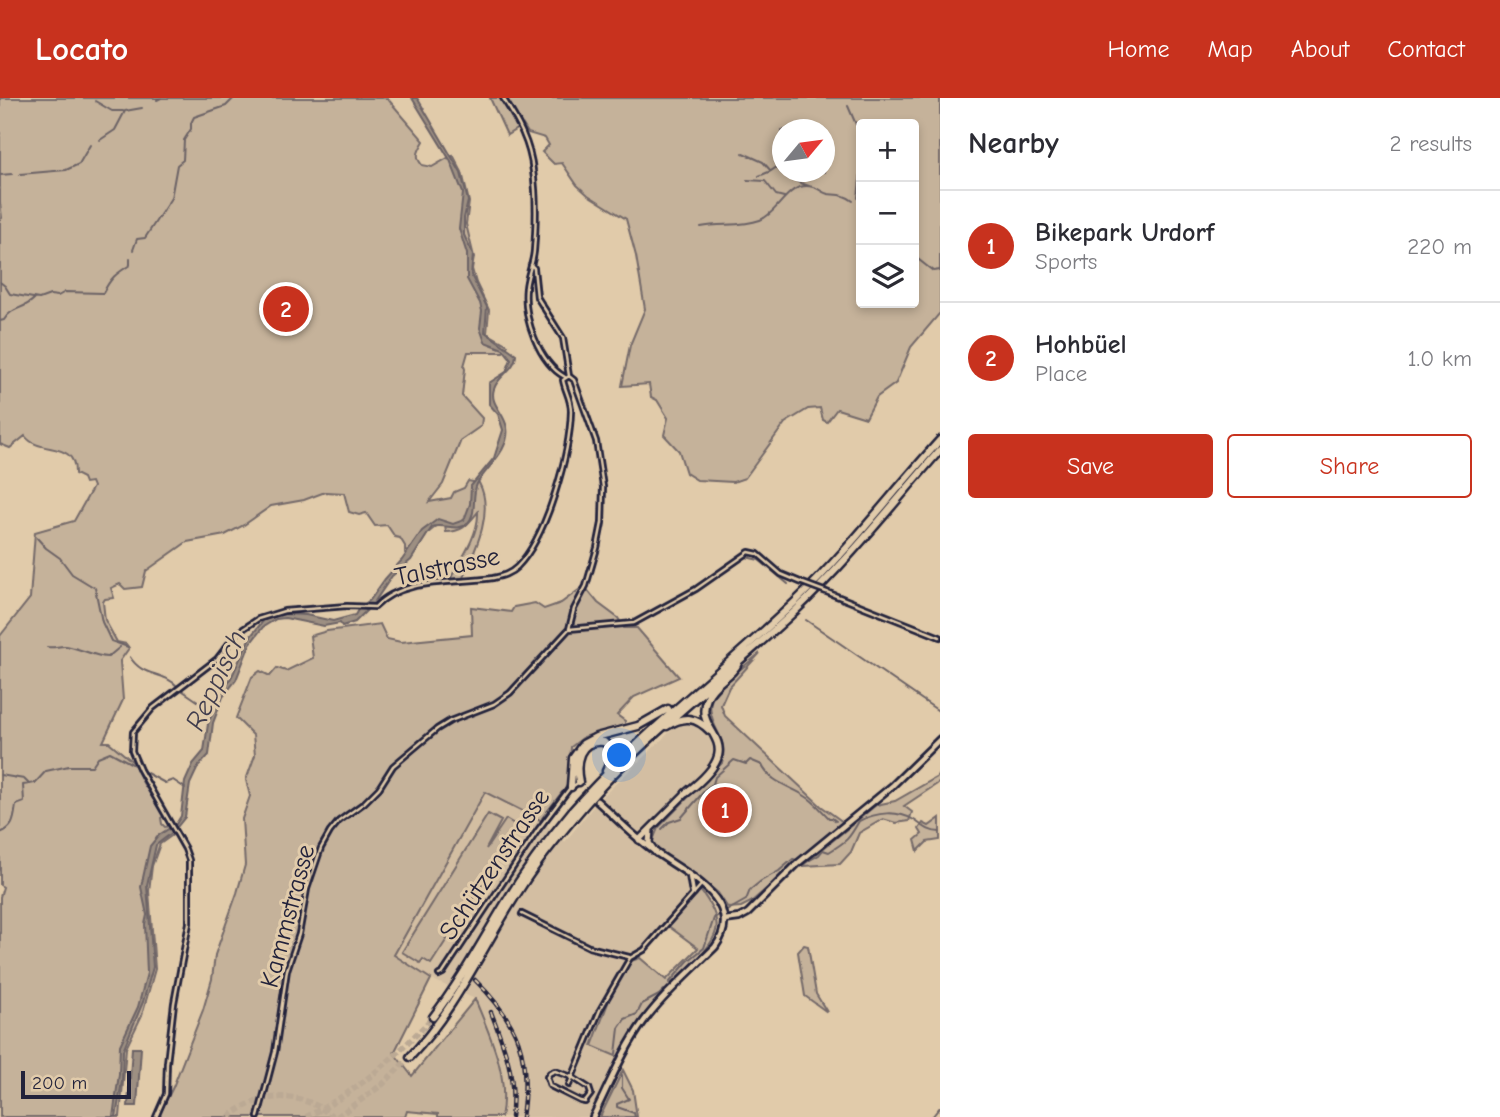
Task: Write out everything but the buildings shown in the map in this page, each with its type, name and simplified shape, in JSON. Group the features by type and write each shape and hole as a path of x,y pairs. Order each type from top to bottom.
{"highway":[{"path":"433,1017 462,976 529,866 599,781 634,746 809,589 940,440"},
{"path":"410,1057 438,1026 458,996 542,857 586,804 639,748 790,615 831,574 940,450"},
{"path":"686,793 711,766 717,754 715,740 707,725 707,698 715,687 736,669 738,661"},
{"path":"571,787 576,751 587,741 647,722 698,688"},
{"path":"639,748 678,720 691,719 707,725"},
{"path":"581,785 576,767 578,757 587,745 600,741 610,746 613,756 599,781"},
{"path":"572,765 575,777 581,785"}],"main road":[{"path":"724,918 738,918 748,913 805,856 891,786 940,739"},
{"path":"639,840 686,793"},
{"path":"593,1117 642,1023 715,947 722,936 724,918 716,899 702,884 639,840 597,800"},
{"path":"651,828 649,842 656,853"},
{"path":"690,875 693,893"}],"street":[{"path":"503,98 522,131 533,169 534,242 525,294 529,320 545,357 555,370 574,380 593,431 601,463 602,523 586,586 574,609 569,629 634,623 696,589 749,552 758,554 781,574 940,637"},
{"name":"Talstrasse","path":"156,1117 166,1094 174,1003 190,918 189,858 161,805 146,785 133,754 132,735 140,722 160,702 214,661 237,633 257,619 281,611 372,607 390,595 402,591 501,576 520,564 543,524 561,471 570,412 569,396 563,383 567,376 564,340 538,300 534,268 531,265"},
{"name":"Kammstrasse","path":"258,1117 275,1052 287,970 299,934 307,889 321,848 330,832 339,821 379,788 393,766 437,729 450,721 494,704 510,693 569,629"},
{"name":"Schützenstrasse","path":"439,975 443,974 538,830 571,787 581,785"},
{"path":"569,1085 600,1010 630,958 644,950 702,884"},
{"path":"522,914 589,947 630,958"},
{"path":"555,1071 572,1077 591,1091 585,1102 551,1087 547,1077 555,1071"}],"shaded area":[{"path":"0,98 387,98 424,141 418,156 422,165 432,167 453,155 462,172 469,202 466,224 474,257 472,269 489,310 487,333 508,345 503,352 468,352 462,396 482,418 481,426 461,440 443,484 429,502 451,498 454,492 464,488 468,481 479,483 485,507 484,519 477,545 462,580 449,581 472,539 478,512 468,524 457,531 446,532 445,526 438,525 428,533 411,559 405,553 405,546 400,538 395,537 387,525 375,526 366,513 359,515 349,512 344,493 325,492 304,500 271,506 225,535 187,542 146,571 142,587 125,589 120,584 111,588 114,598 105,599 103,602 105,620 117,642 126,644 129,648 120,661 123,700 103,742 109,742 133,762 164,816 161,818 162,824 165,827 170,826 174,834 160,844 152,866 149,891 155,969 142,1015 126,1048 120,1117 0,1117 0,897 3,887 0,885 0,636 30,598 35,532 74,521 93,487 91,482 85,483 83,478 75,474 74,463 64,452 31,442 25,436 10,448 0,444"},
{"path":"412,98 419,101 461,173 468,201 464,235 473,255 471,275 487,307 485,332 516,354 513,364 496,384 493,394 507,428 505,444 477,484 472,515 467,524 459,527 432,527 411,560 392,576 373,604 355,622 342,626 340,623 324,626 285,618 276,619 263,627 250,644 236,680 223,697 213,723 209,755 198,767 190,784 185,817 173,832 156,845 147,885 153,967 143,1002 123,1050 122,1081 116,1117 113,1117 120,1045 138,1007 147,973 147,915 141,887 150,846 159,835 176,824 181,816 185,782 193,764 204,751 208,724 218,699 250,637 263,621 284,614 306,615 333,621 355,615 402,560 422,531 438,519 453,524 464,520 470,504 471,486 494,458 503,430 498,414 489,404 489,383 506,372 511,359 503,349 485,342 480,328 482,311 467,279 467,254 459,229 463,193 450,160"},
{"path":"490,98 940,98 940,313 911,347 896,383 877,397 866,418 837,409 827,422 823,420 820,408 808,409 785,423 745,478 733,482 697,480 686,473 679,451 664,435 668,418 657,400 651,397 649,384 622,386 630,345 645,309 636,256 626,219 577,185 562,163 554,164 542,152 549,145 545,138 528,133 523,125 507,135"},
{"path":"584,586 598,603 618,618 624,628 637,628 679,677 634,697 617,715 625,721 625,725 584,737 571,747 569,781 542,821 485,792 394,955 431,979 394,1053 412,1076 475,999 501,1071 501,1117 438,1117 438,1114 407,1111 405,1117 158,1117 173,1087 203,1010 212,979 215,955 245,865 242,819 250,796 246,780 255,755 253,735 236,718 252,677 260,671 270,676 277,668 286,671 313,658 310,636 327,631 380,624 387,639 401,642 472,635 471,607 511,612 514,607 535,603 544,609 561,603"},
{"path":"760,653 729,687 721,705 725,716 821,806 843,822 751,902 741,907 728,908 718,893 655,849 652,843 658,828 722,763 723,744 710,709 711,702 727,681"},
{"path":"690,722 711,741 715,757 634,843 683,877 691,888 631,961 612,992 592,1046 618,1057 589,1117 501,1117 504,1104 475,999 431,979 394,956 485,792 542,821 565,842 597,802 631,769 673,729"},
{"path":"940,772 940,782 904,806 912,812 909,821 896,823 883,819 859,833 851,852 840,864 802,866 876,805 895,801 937,777"},
{"path":"488,814 501,821 486,849 506,819 519,827 431,964 423,959 420,963 402,952"},
{"path":"940,818 940,840 927,842 918,851 915,840 922,834 919,829 923,823 929,826"},
{"path":"700,890 715,917 716,929 711,943 654,1003 618,1057 592,1046 612,992 631,961 640,958 666,980 698,948 667,925"},
{"path":"804,945 808,946 816,994 827,1012 805,996 798,952"},
{"path":"132,1048 141,1048 137,1106 128,1106"},
{"path":"623,1070 633,1090 637,1117 600,1117"}],"waterway":[{"path":"157,100 161,98"},
{"path":"133,250 137,239 145,238 171,198 177,165 183,160 184,140 194,117 226,106 234,98"},
{"path":"95,101 112,111 123,111"},
{"path":"848,106 856,124"},
{"path":"100,140 115,130 125,111 142,108"},
{"path":"20,174 66,170 79,164 90,145"},
{"path":"743,153 763,162 772,170"},
{"path":"759,176 771,171"},
{"path":"0,175 12,174"},
{"path":"747,180 765,181 776,195 784,197"},
{"path":"798,182 809,186"},
{"path":"701,227 760,220 790,193 804,186 844,196 853,201"},
{"path":"0,282 10,294 39,299 65,292 103,293 115,276 130,265 130,259"},
{"path":"919,260 933,271 940,270"},
{"path":"0,321 34,299"},
{"path":"37,538 60,558 72,574 95,588 102,622 111,641 128,647"},
{"path":"746,557 759,560 788,584"},
{"path":"806,620 940,712"},
{"path":"47,647 68,646 108,657 120,647"},
{"name":"Reppisch","path":"130,657 141,668 166,678 178,687"},
{"name":"Reppisch","path":"180,689 205,706"},
{"path":"0,833 11,826 16,805 24,802 23,785 35,783 46,771 69,766 92,766 98,757 110,752 136,766"},
{"path":"662,829 669,822 681,818 713,784 715,777 734,760 746,764 750,760 762,765 775,780 808,798 829,818 836,821"},
{"path":"143,771 165,783 173,780 185,788"},
{"path":"0,775 24,779 28,783"},
{"path":"542,818 562,792"},
{"path":"803,864 823,850 829,852 840,845 850,836 859,821 873,816 887,813 901,815 929,830 940,832"},
{"path":"669,983 688,961 704,948 714,918 746,900 750,890 761,881 793,859 797,860"},
{"path":"616,1054 619,1028 625,1019 637,1014 642,1004 664,990"},
{"path":"622,1075 622,1088 629,1099 617,1104 617,1107 634,1113 635,1117"},
{"path":"932,1117 940,1107"}],"tunnel":[{"path":"306,1117 342,1097 374,1073 433,1017"},
{"path":"337,1117 383,1084 410,1057"},
{"path":"229,1117 254,1102 281,1097 308,1102 333,1117"}],"railway":[{"path":"475,980 502,1011 518,1042 525,1076 522,1117"},
{"path":"491,1012 511,1077 511,1117"}],"place":[{"name":"Hohbüel","path":"286,309"},
{"name":"Bikepark Urdorf","path":"725,810"}]}
